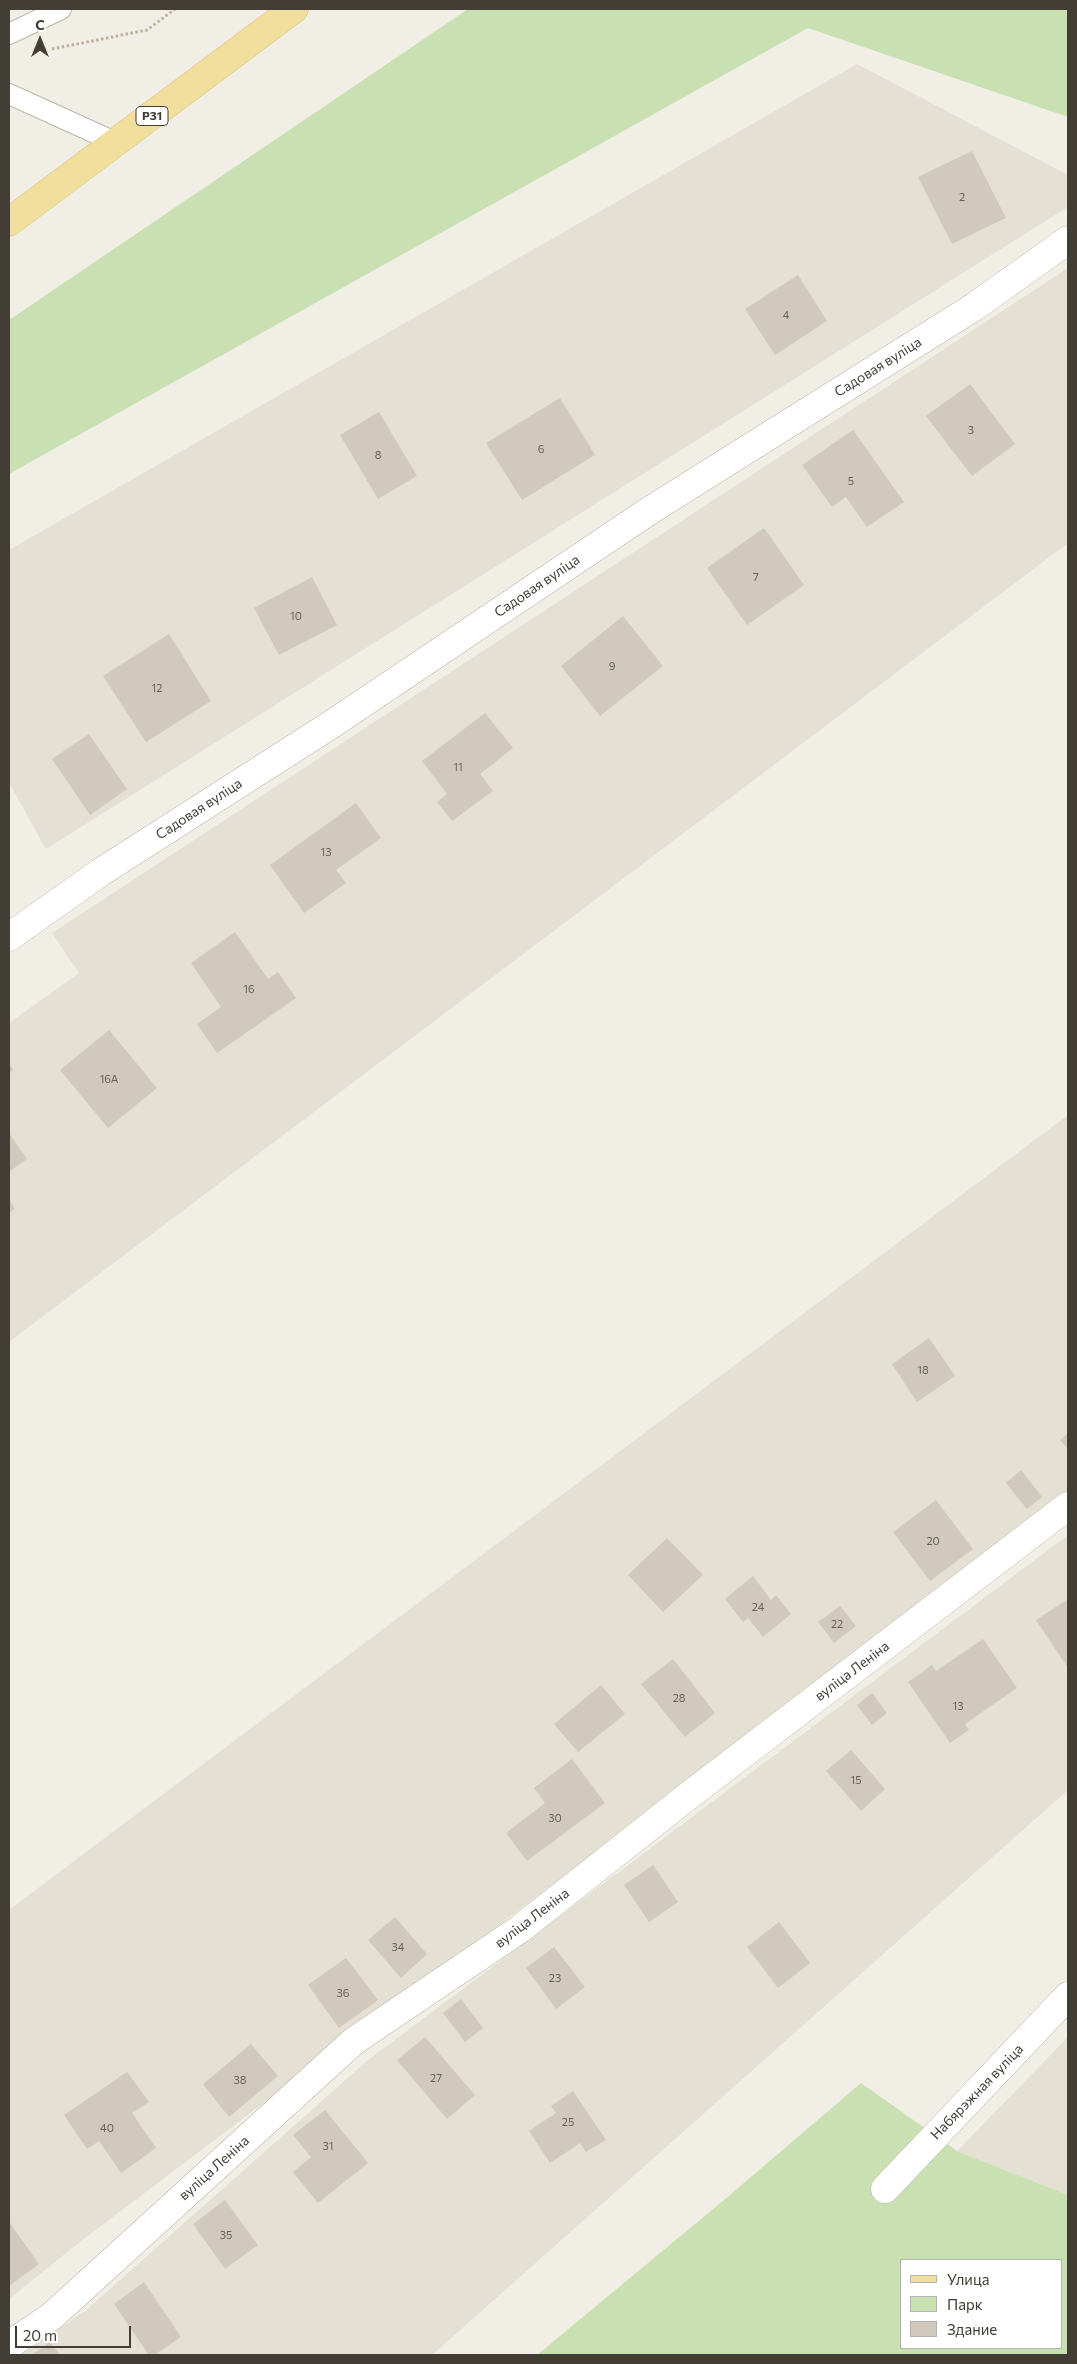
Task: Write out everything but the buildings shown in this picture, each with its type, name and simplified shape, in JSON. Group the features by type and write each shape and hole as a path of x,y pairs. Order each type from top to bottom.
{"main road":[{"name":"Р31","path":"9,222 294,9"}],"street":[{"name":"Садовая вуліца","path":"9,937 101,872 332,724 648,511 974,307 1068,240"},
{"name":"вуліца Леніна","path":"9,2345 52,2316 354,2041 520,1929 683,1800 1068,1506"},
{"name":"Набярэжная вуліца","path":"885,2189 1068,1996"}],"lane":[{"path":"9,34 61,9"},
{"path":"9,94 117,143"}],"path":[{"path":"50,50 147,30 175,9"}],"shaded area":[{"path":"857,64 1068,175 1068,207 46,849 9,783 9,550"},
{"path":"1068,268 1068,543 9,1342 9,1023 79,973 52,933"},
{"path":"1068,1115 1068,1495 81,2241 9,2299 9,1910"},
{"path":"1068,1535 1068,1790 432,2355 21,2355 85,2311 368,2060"},
{"path":"1068,2037 1068,2195 957,2151"}],"green space":[{"path":"468,9 1068,9 1068,117 808,28 9,474 9,320"},
{"path":"861,2083 957,2151 1068,2195 1068,2355 537,2355 724,2200"}]}
